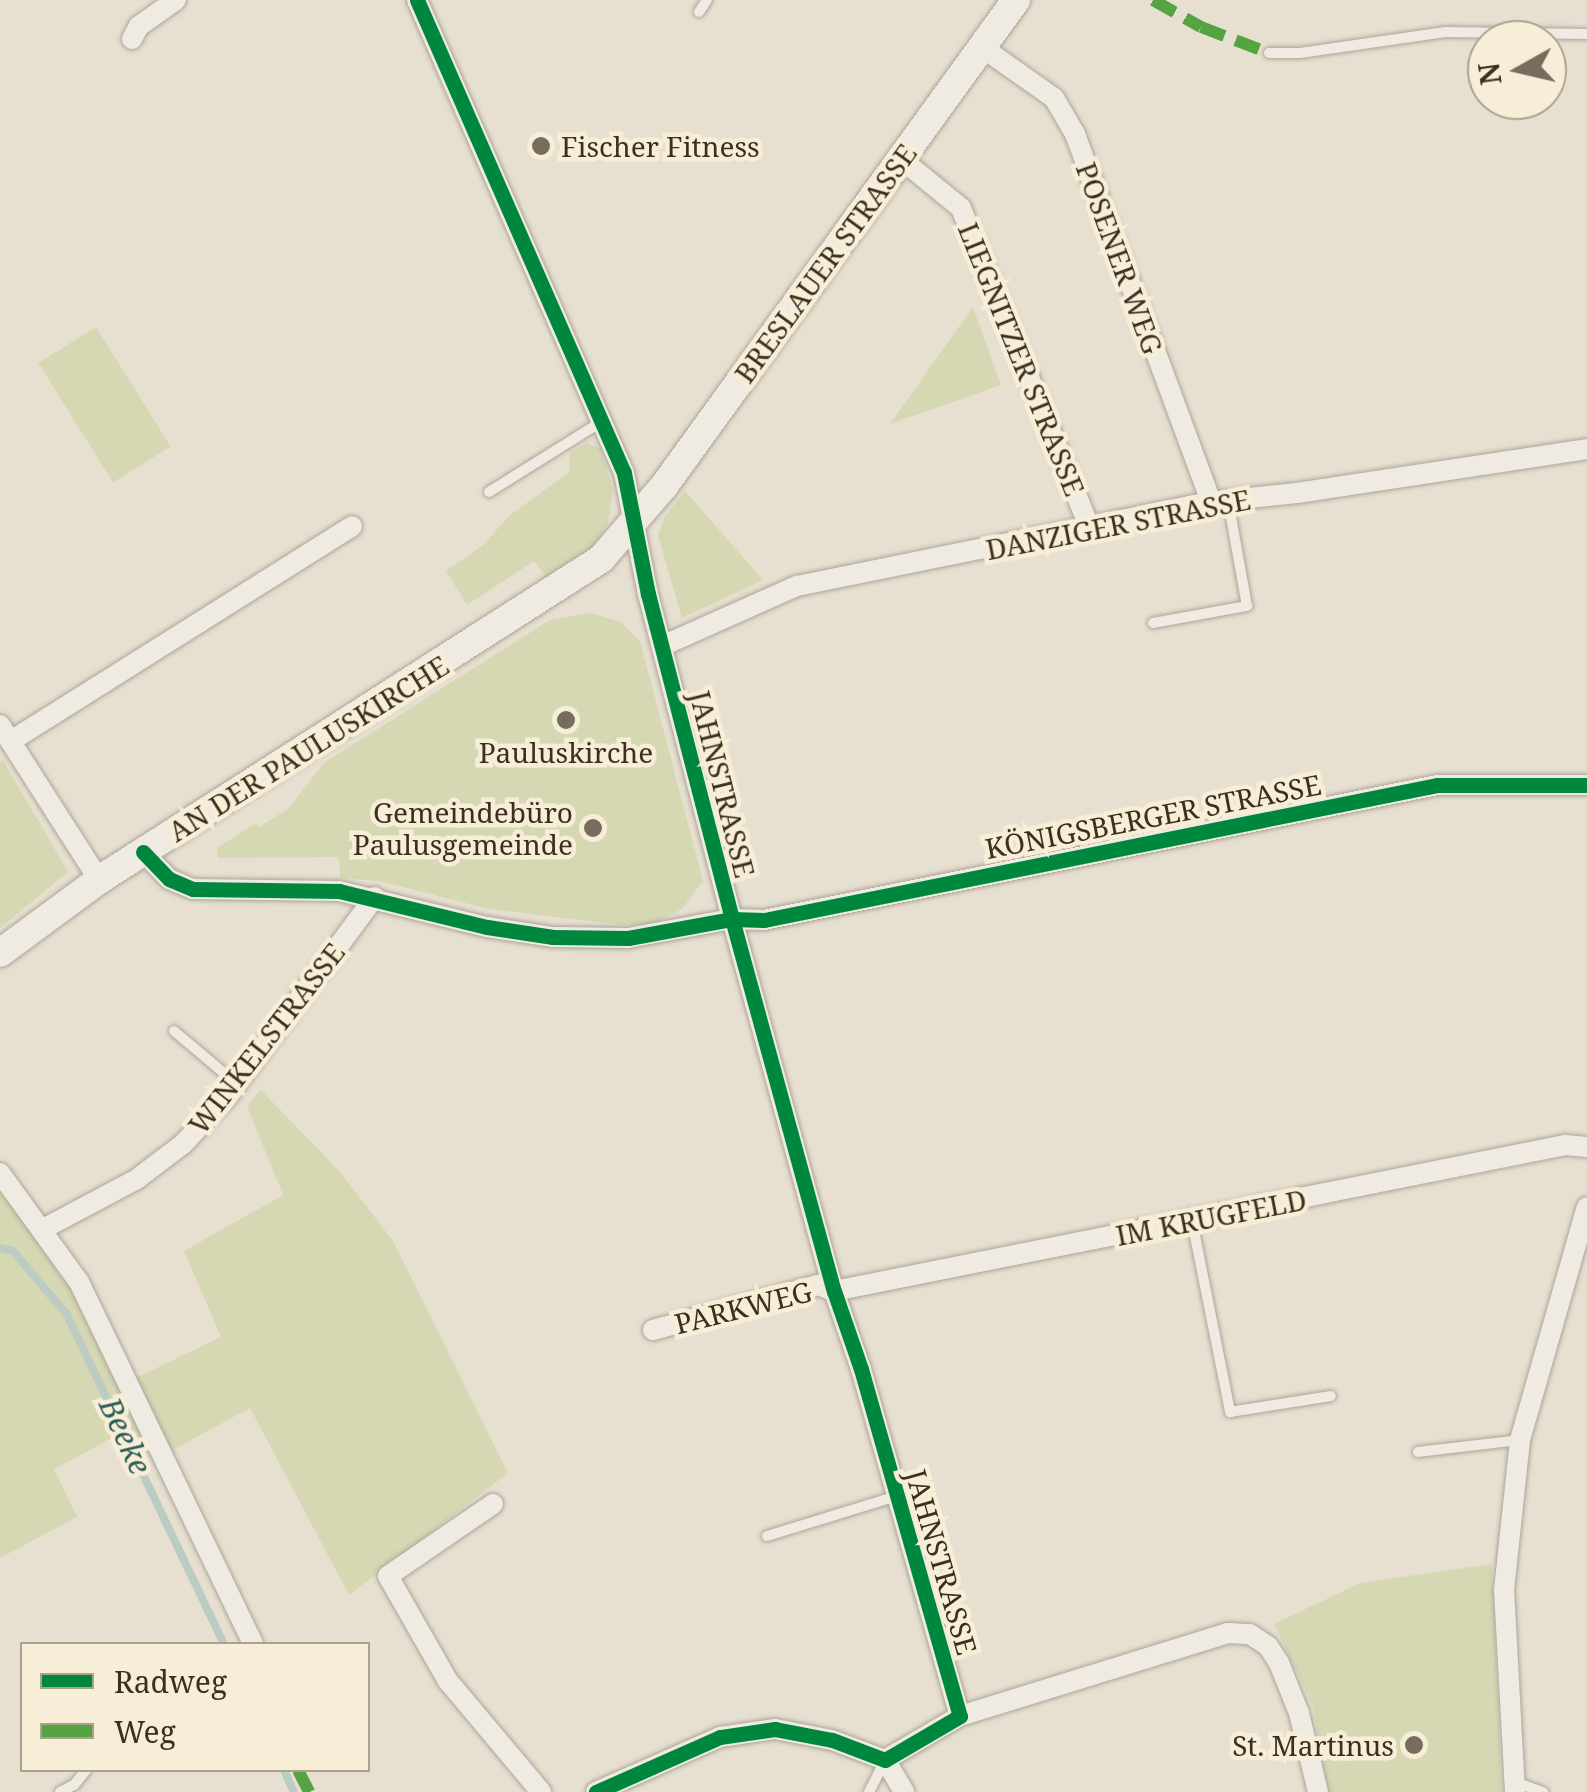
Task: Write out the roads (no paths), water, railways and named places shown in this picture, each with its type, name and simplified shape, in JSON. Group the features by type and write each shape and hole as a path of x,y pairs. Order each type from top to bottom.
{"street":[{"path":"132,39 139,26 176,0"},
{"name":"JAHNSTRASSE","path":"416,0 624,473 632,525 732,920 834,1291 960,1716"},
{"name":"BRESLAUER STRASSE","path":"632,525 1016,0"},
{"name":"POSENER WEG","path":"983,48 1054,98 1074,134 1220,501"},
{"name":"LIEGNITZER STRASSE","path":"901,158 961,208 1089,527"},
{"name":"DANZIGER STRASSE","path":"662,646 797,586 1220,501 1587,448"},
{"name":"AN DER PAULUSKIRCHE","path":"99,880 590,568 632,525"},
{"path":"0,953 99,880 6,733 352,526"},
{"name":"KÖNIGSBERGER STRASSE","path":"732,920 764,920 1436,785 1587,785"},
{"path":"144,852 169,879 194,889 315,890 375,897 487,927 553,937 628,938 732,920"},
{"name":"WINKELSTRASSE","path":"43,1229 156,1167 183,1144 237,1084 375,897"},
{"name":"IM KRUGFELD","path":"834,1291 1565,1145 1587,1147"},
{"path":"0,1172 79,1282 252,1642"},
{"path":"1515,1787 1496,1592 1520,1440 1587,1206"},
{"name":"PARKWEG","path":"652,1330 818,1285 834,1291"},
{"path":"492,1504 388,1576 448,1681 541,1792"},
{"path":"885,1760 960,1716 1228,1632 1250,1634 1268,1646 1280,1663 1299,1713 1318,1792"},
{"path":"596,1792 720,1738 774,1730 832,1740 885,1760 904,1792"}],"lane":[{"path":"699,12 707,0"},
{"path":"1269,53 1300,53 1445,32 1587,34"},
{"path":"489,492 602,422"},
{"path":"1153,623 1247,606 1220,501"},
{"path":"174,1031 237,1084"},
{"path":"1192,1220 1230,1412 1331,1396"},
{"path":"1418,1452 1520,1440"},
{"path":"767,1536 897,1496"},
{"path":"869,1792 885,1760"},
{"path":"60,1792 74,1785 84,1772"},
{"path":"1515,1787 1543,1792"}],"waterway":[{"name":"Beeke","path":"0,1248 13,1251 67,1315 223,1642"},
{"name":"Beeke","path":"285,1772 294,1792"}],"place":[{"name":"Fischer Fitness","path":"541,146"},
{"name":"Pauluskirche","path":"566,720"},
{"name":"Gemeindebüro Paulusgemeinde","path":"593,828"},
{"name":"St. Martinus","path":"1414,1745"}]}
